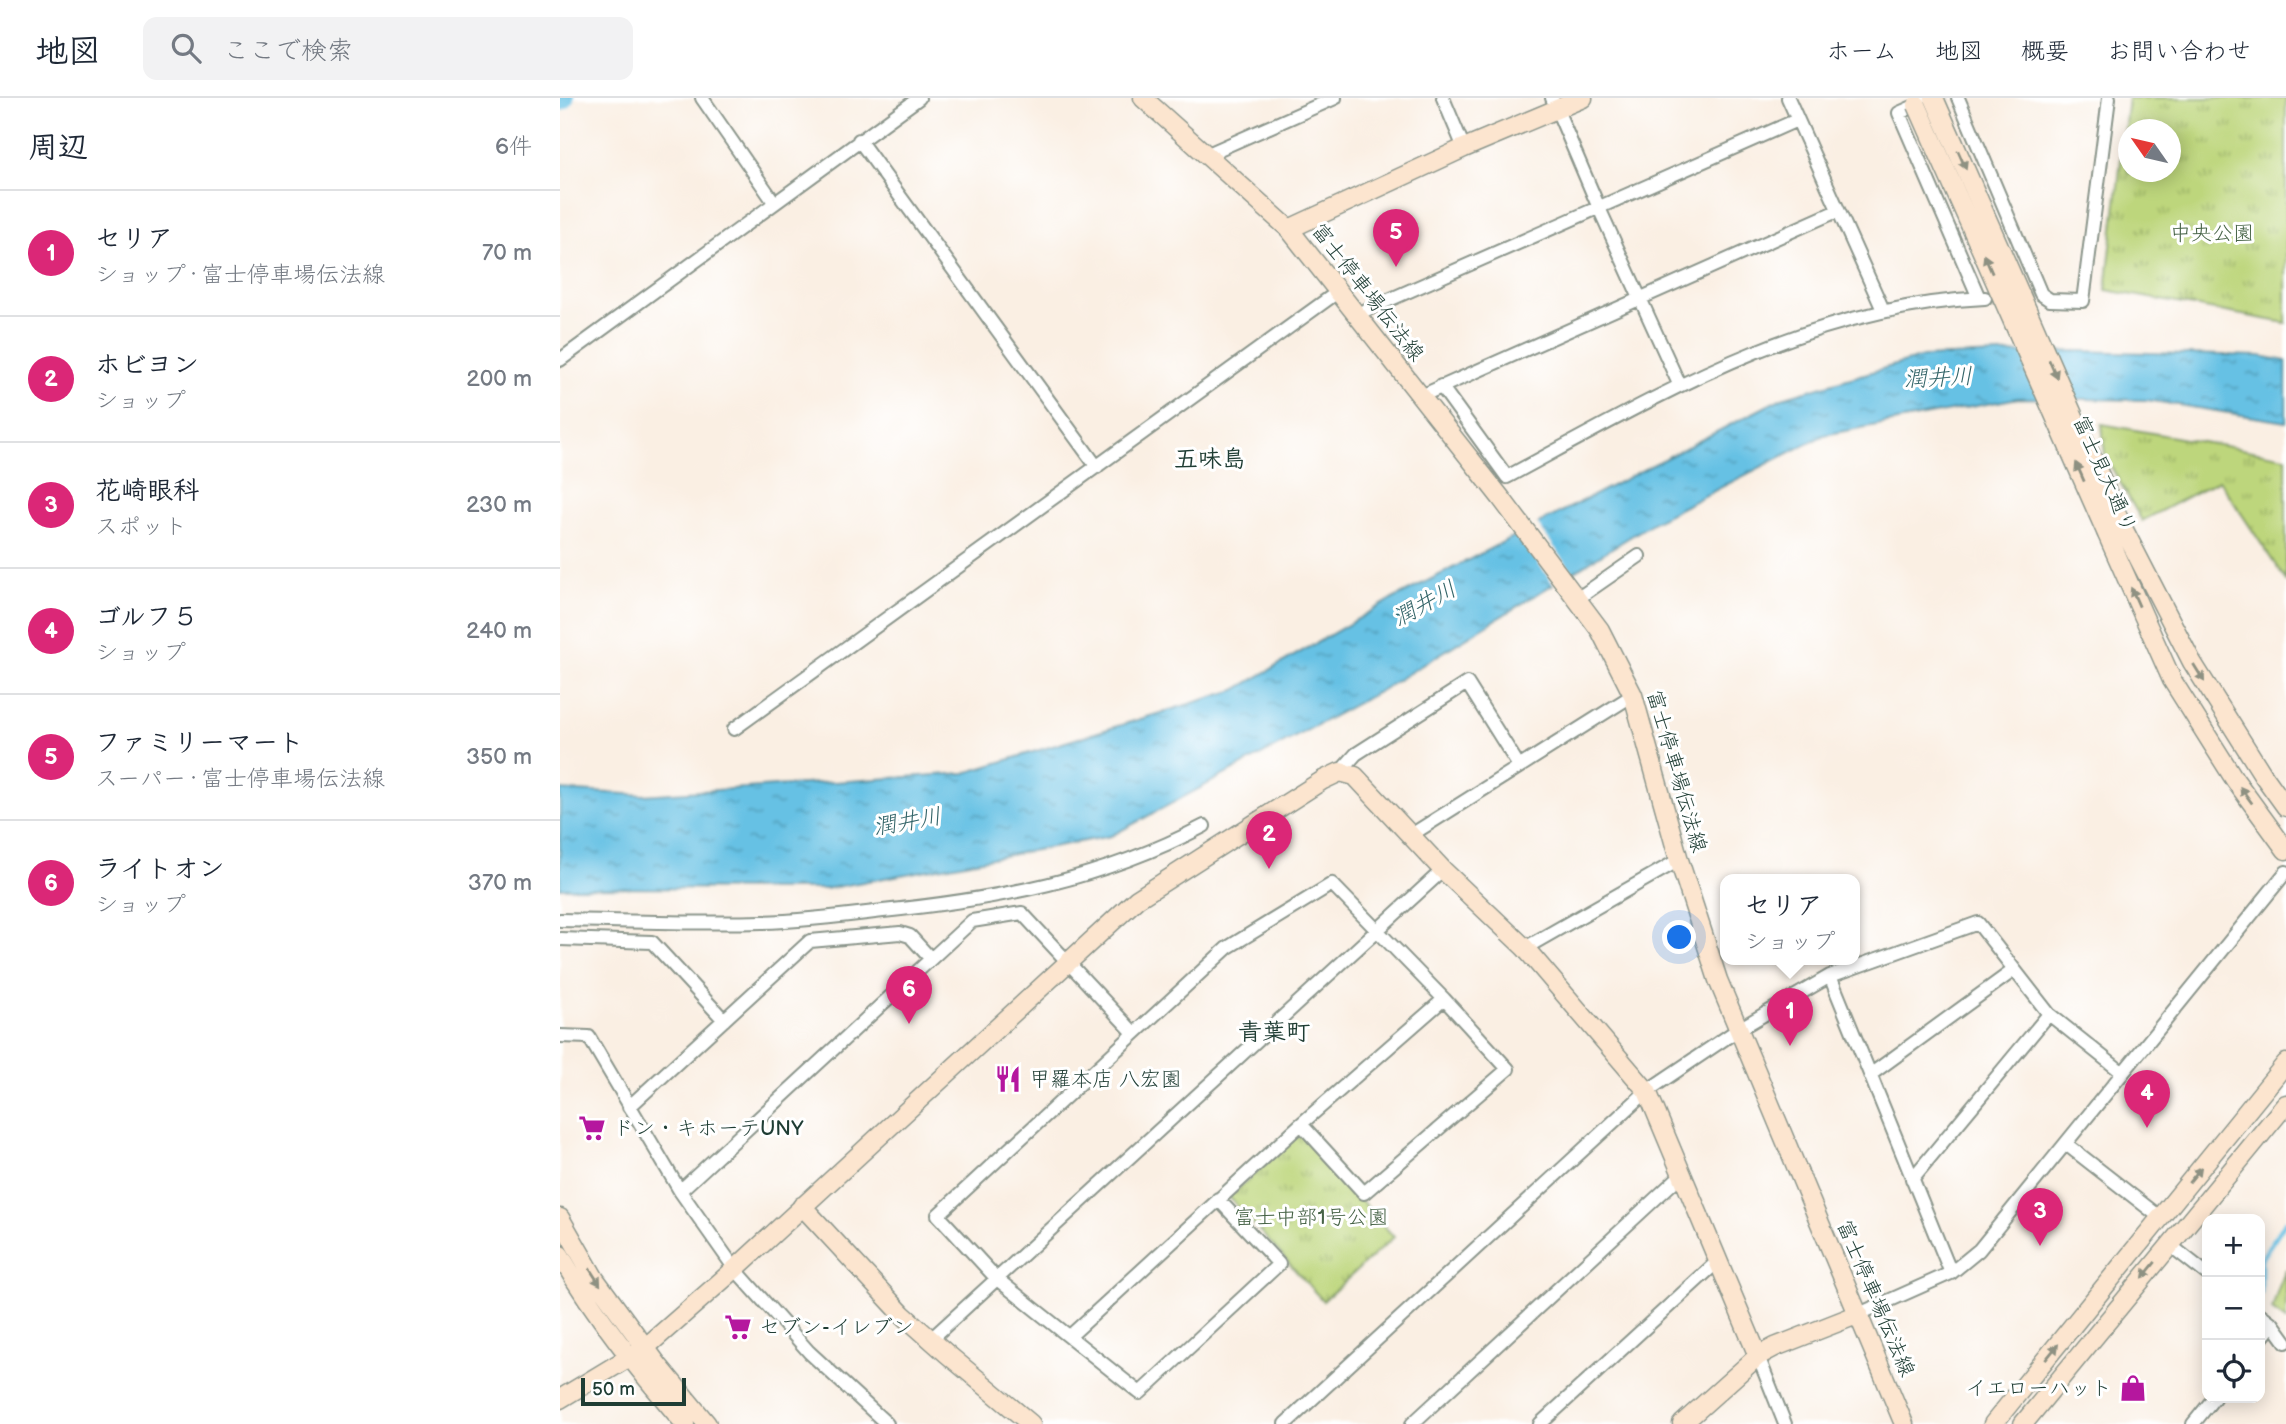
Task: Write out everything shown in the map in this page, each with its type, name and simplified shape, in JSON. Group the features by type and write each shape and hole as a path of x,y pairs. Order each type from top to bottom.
{"street":[{"path":"702,98 774,202"},
{"path":"560,360 919,98"},
{"name":"富士停車場伝法線","path":"1143,98 1289,229 1501,498 1600,630 1633,695 1679,860 1718,980 1904,1424"},
{"path":"1208,154 1335,98"},
{"path":"1443,98 1464,148"},
{"path":"1289,229 1554,104 1583,98"},
{"path":"1788,98 1883,310"},
{"name":"富士見大通り","path":"1934,98 2115,530 2172,680 2235,780 2286,850"},
{"path":"1958,98 2041,293 2050,300 2083,301 2109,98"},
{"path":"1441,386 1507,477 1679,384 1780,341 1883,310 1982,298 1899,113 1916,102"},
{"name":"富士見大通り","path":"1916,102 2115,530 2192,662 2286,807"},
{"path":"1554,104 1598,208 1679,384"},
{"path":"1357,314 1797,120"},
{"path":"859,140 1097,467"},
{"path":"1421,396 1837,211"},
{"path":"734,729 1339,291"},
{"path":"1574,595 1639,556"},
{"path":"560,1399 646,1347 735,1269 1137,899 1323,780 1340,772 1356,754 1467,683 1519,766"},
{"path":"1411,835 1633,695"},
{"path":"1340,772 1355,776 1443,870 1525,948 1647,1091 1785,1424"},
{"path":"560,920 762,922 964,903 1054,884 1118,865 1204,826"},
{"path":"1525,948 1679,860"},
{"path":"930,1340 1443,870"},
{"path":"1682,1424 1758,1356 1951,1273 1979,1250 2286,872"},
{"path":"1218,1199 1279,1264 1140,1393 997,1279 938,1215 1227,948 1332,884 1508,1069 1364,1193 1301,1124"},
{"path":"680,1191 972,921 1022,913 1134,1033"},
{"path":"1285,1424 1647,1091 1739,1029 1830,976 1978,923 2049,1014 2123,1073"},
{"path":"629,1107 810,941 900,933 910,936 931,959"},
{"path":"560,939 652,942 724,1020"},
{"path":"1870,1075 2014,970"},
{"path":"1830,976 1951,1273"},
{"path":"1070,1336 1301,1124 1444,999"},
{"path":"1912,1179 2049,1014"},
{"path":"560,1036 589,1037 680,1191 735,1269 809,1352 887,1424"},
{"path":"1993,1424 2286,1063"},
{"path":"2022,1424 2286,1104"},
{"path":"2066,1144 2161,1218"},
{"path":"1412,1424 1681,1175"},
{"path":"802,1206 902,1314 1031,1424"},
{"path":"560,1218 595,1279 707,1424"},
{"path":"2170,1245 2202,1270"},
{"path":"560,1255 630,1358 685,1424"},
{"path":"1540,1424 1718,1261"},
{"path":"2265,1318 2286,1342"},
{"path":"2265,1334 2273,1324"},
{"path":"2193,1424 2210,1403"}],"green space":[{"name":"中央公園","path":"2128,98 2286,98 2286,323 2106,290 2118,182 2181,182 2181,119 2126,119"},
{"path":"2102,424 2286,457 2286,581 2219,480 2142,521 2105,456"},
{"name":"富士中部1号公園","path":"1300,1133 1394,1237 1323,1301 1229,1197"},
{"path":"2286,1269 2286,1320 2272,1310"}],"water":[{"name":"潤井川","path":"2076,351 2260,356 2286,361 2286,422 2147,400 2018,398 1824,435 1659,519 1380,691 1111,836 825,889 560,888 560,790 643,795 965,773 1235,690 1389,601 1782,398 1923,357"}],"pier":[{"path":"1535,521 1575,575 1556,587 1515,532"}],"waterway":[{"path":"2261,1277 2261,1259 2286,1221"}],"tunnel":[{"path":"1985,298 2041,294"}],"place":[{"name":"ファミリーマート","path":"1396,267"},
{"name":"ホビヨン","path":"1269,869"},
{"name":"ライトオン","path":"909,1024"},
{"name":"セリア","path":"1790,1046"},
{"name":"甲羅本店 八宏園","path":"1008,1079"},
{"name":"ドン・キホーテUNY","path":"592,1128"},
{"name":"ゴルフ５","path":"2147,1128"},
{"name":"花崎眼科","path":"2040,1246"},
{"name":"セブン-イレブン","path":"738,1327"},
{"name":"イエローハット","path":"2133,1388"}],"district":[{"name":"五味島","path":"1210,459"},
{"name":"青葉町","path":"1274,1032"}]}
